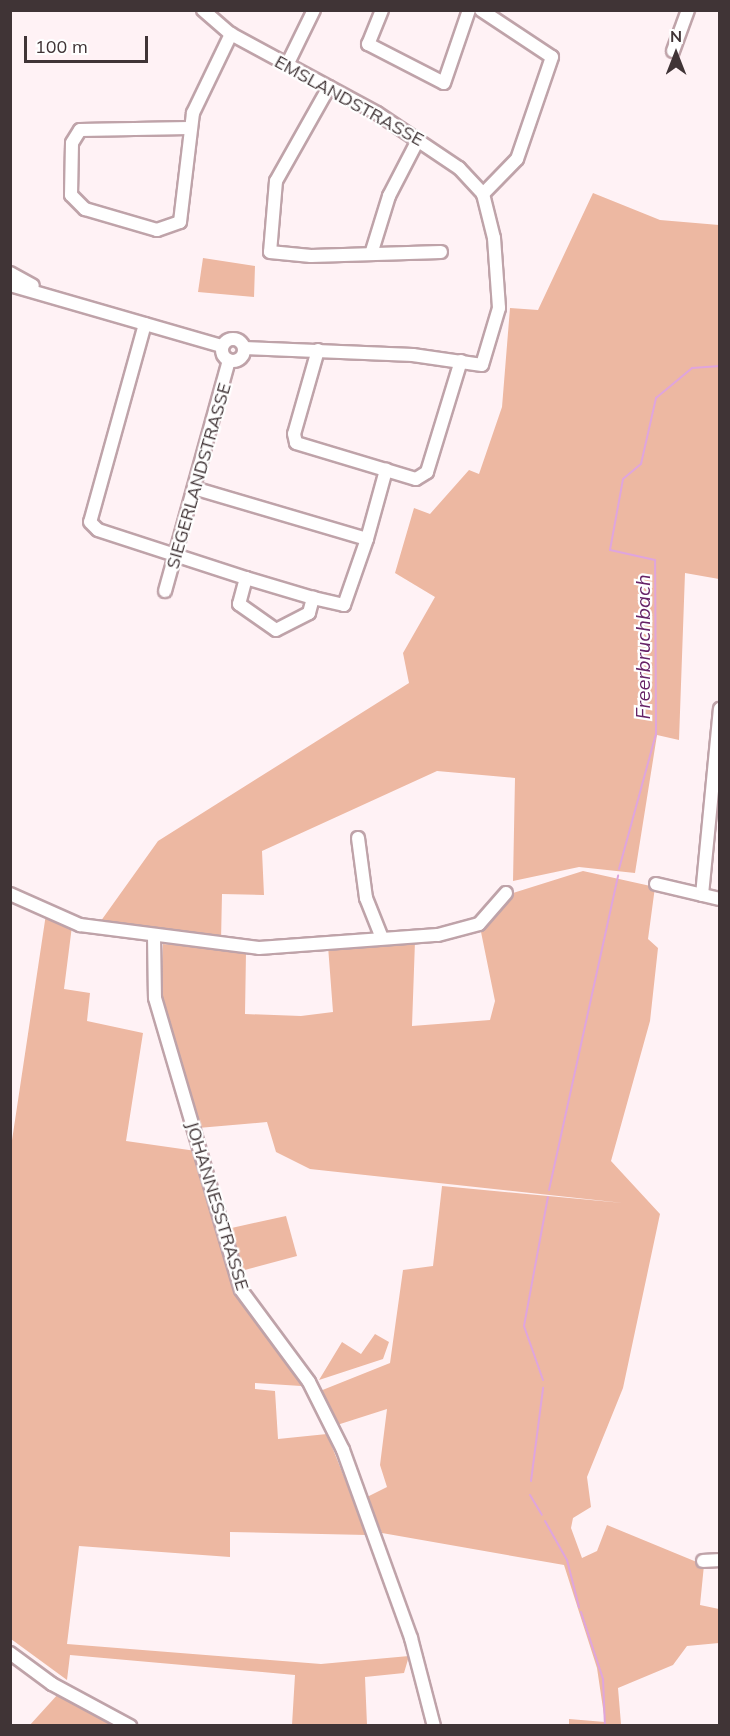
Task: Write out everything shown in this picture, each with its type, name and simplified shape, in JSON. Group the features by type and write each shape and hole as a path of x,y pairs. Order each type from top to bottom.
{"street":[{"name":"EMSLANDSTRASSE","path":"203,10 231,34 329,87 418,140 483,194"},
{"path":"287,65 314,10"},
{"path":"382,10 368,44 444,83 469,10"},
{"path":"222,346 232,339 244,348 318,350 460,361 482,365 499,308 494,238 483,194 517,159 552,57 481,10"},
{"path":"673,51 688,10"},
{"path":"189,129 80,130 72,143 71,195 85,209 158,230 173,228 185,207 189,129 231,34"},
{"path":"329,87 292,161 276,181 270,252 311,256 372,251 441,252"},
{"path":"372,251 389,196 418,140"},
{"path":"10,273 50,296"},
{"path":"10,285 222,346 229,361 239,360 244,348"},
{"path":"145,324 89,514 98,530 246,578 313,598 344,604 367,539 387,470"},
{"path":"318,350 294,434 296,443 416,479 427,472 460,361"},
{"name":"SIEGERLANDSTRASSE","path":"165,591 197,489 229,361"},
{"path":"197,489 367,539"},
{"path":"246,578 239,604 276,630 309,613 313,598"},
{"path":"702,895 713,860 720,710"},
{"path":"358,838 366,898 382,938"},
{"path":"656,884 720,899"},
{"path":"10,894 80,925 259,948 438,935 478,924 506,892"},
{"name":"JOHANNESSTRASSE","path":"154,936 155,998 241,1290 309,1382 342,1450 411,1638 434,1725"},
{"path":"703,1561 720,1560"},
{"path":"10,1653 52,1684 130,1725"}],"shaded area":[{"path":"593,193 660,220 719,225 719,579 685,573 679,740 657,735 635,873 579,867 513,881 515,778 437,771 262,851 264,895 222,894 221,941 98,925 158,841 409,683 403,653 435,597 395,573 414,508 430,514 469,470 479,474 502,407 510,308 538,310"},
{"path":"203,258 255,266 254,297 198,292"},
{"path":"583,871 655,887 648,939 658,948 650,1021 611,1161 660,1214 623,1388 587,1477 591,1507 573,1518 571,1528 582,1558 597,1551 607,1525 704,1565 700,1605 719,1609 719,1643 687,1646 673,1665 618,1688 621,1724 657,1725 569,1725 569,1719 605,1722 597,1668 564,1565 382,1533 367,1497 387,1487 380,1465 387,1409 337,1425 320,1391 390,1363 403,1270 433,1266 442,1186 623,1203 310,1169 276,1152 267,1122 198,1128 161,997 163,944 246,952 245,1014 301,1016 333,1012 328,946 415,941 412,1026 490,1020 495,1001 480,927 513,893"},
{"path":"46,914 72,926 64,989 90,993 87,1021 143,1033 126,1141 196,1151 238,1293 303,1381 301,1386 255,1383 255,1389 275,1391 278,1439 327,1434 367,1535 230,1532 230,1557 79,1546 67,1644 321,1664 409,1656 404,1673 365,1677 367,1725 292,1725 295,1675 70,1655 67,1680 11,1639 11,1147"},
{"path":"286,1216 297,1256 241,1271 227,1229"},
{"path":"375,1334 389,1342 383,1359 319,1380 342,1342 361,1354"},
{"path":"59,1693 80,1706 116,1725 29,1726"}],"waterway":[{"name":"Freerbruchbach","path":"619,869 656,734 655,560 610,550 623,479 641,464 656,398 692,368 720,366"},
{"name":"Freerbruchbach","path":"549,1190 618,875"},
{"name":"Freerbruchbach","path":"543,1380 524,1326 548,1197"},
{"name":"Freerbruchbach","path":"531,1481 543,1388"},
{"name":"Freerbruchbach","path":"530,1495 542,1515"},
{"name":"Freerbruchbach","path":"545,1521 567,1560 579,1607"},
{"name":"Freerbruchbach","path":"581,1612 603,1679 605,1726"}]}
